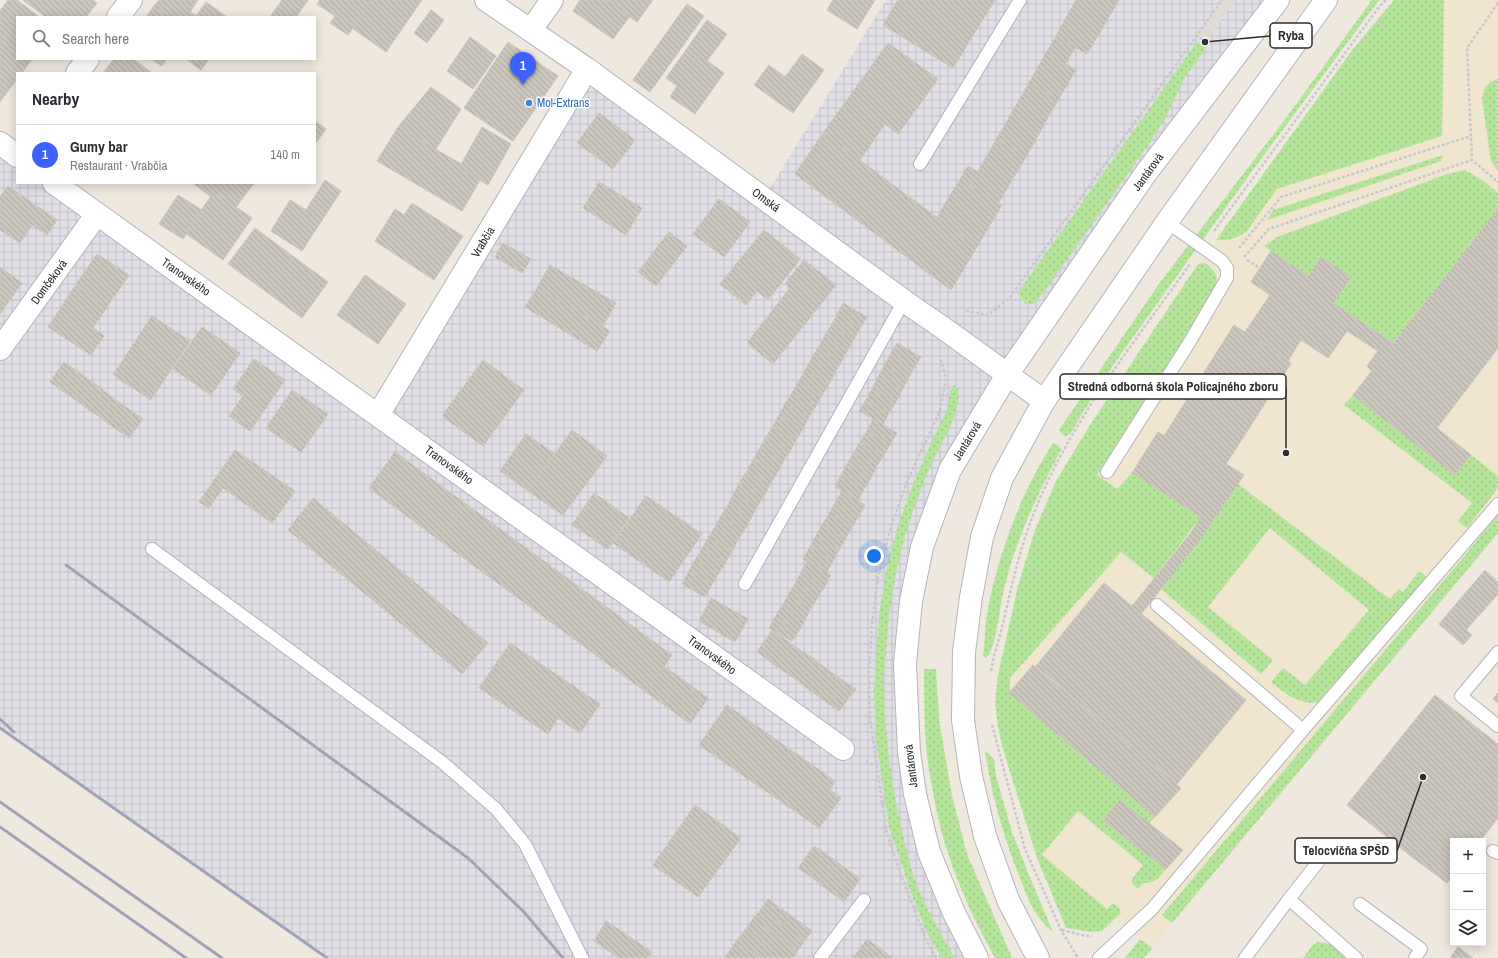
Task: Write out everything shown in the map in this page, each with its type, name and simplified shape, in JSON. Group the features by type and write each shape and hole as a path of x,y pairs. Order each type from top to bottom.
{"street":[{"path":"119,16 131,0"},
{"name":"Omská","path":"486,0 587,69 904,302 946,330 1044,401"},
{"path":"531,30 552,0"},
{"name":"Jantárová","path":"976,958 954,913 929,852 915,794 909,752 905,664 911,601 922,547 950,470 1007,375 1146,173 1278,0"},
{"path":"1038,958 1008,900 985,836 971,776 963,720 964,652 970,597 982,537 1002,478 1044,401 1167,222 1325,1"},
{"path":"78,72 87,60"},
{"name":"Vrabčia","path":"378,415 587,69"},
{"path":"0,143 16,155"},
{"name":"Tranovského","path":"55,184 843,749"},
{"name":"Domčeková","path":"0,349 97,214"}],"lane":[{"path":"920,164 1020,0"},
{"path":"1106,472 1189,343 1228,278 1227,268 1222,261 1167,222"},
{"path":"745,584 904,302"},
{"path":"1099,958 1152,909 1303,730 1498,504"},
{"path":"152,549 442,762 496,809 525,844 582,958"},
{"path":"1157,605 1303,730"},
{"path":"1498,652 1462,696 1498,726"},
{"path":"1245,958 1322,857"},
{"path":"1290,899 1356,958"},
{"path":"820,958 864,900"},
{"path":"1360,904 1421,949 1415,958"}],"path":[{"path":"1498,2 1467,48 1472,160 1498,182"},
{"path":"1196,35 1206,42"},
{"path":"1235,252 1281,197 1471,136"},
{"path":"1244,257 1269,229 1472,160"},
{"path":"1240,255 1260,268"},
{"path":"1061,930 1086,936 1095,936"}],"shaded area":[{"path":"886,0 1278,0 950,470 911,601 915,794 977,958 325,958 0,728 0,143 16,155 16,184 56,184 378,415 587,69 764,198"},
{"path":"1222,0 1236,0 1205,42 1196,35"},
{"path":"1394,0 1498,0 1498,533 1152,948 1037,858 1007,763 998,727 995,701 998,675 1018,586 1035,530 1056,481 1090,425 1198,264 1353,49"}],"green space":[{"path":"1372,0 1379,0 1250,174 1116,361 1071,433 1066,437 1059,430 1161,281 1283,122"},
{"path":"1394,0 1444,0 1442,136 1277,189 1247,231 1232,239 1216,240 1353,49"},
{"path":"1201,42 1205,46 1205,50 1185,77 1166,117 1148,145 1044,292 1034,304 1026,304 1020,298 1019,291 1196,43"},
{"path":"1498,79 1498,171 1491,161 1482,100 1483,92 1486,86"},
{"path":"1443,155 1441,161 1267,220 1273,210"},
{"path":"1465,170 1485,182 1498,193 1498,209 1393,343 1333,303 1351,277 1321,257 1308,276 1264,246 1277,237 1447,174"},
{"path":"1205,263 1214,272 1217,279 1210,298 1097,475 1117,489 1132,473 1201,517 1154,578 1121,552 1010,678 1010,693 1155,817 1149,823 1120,800 1104,820 1166,869 1156,879 1143,883 1138,889 1132,883 1132,879 1143,865 1078,811 1042,855 1107,909 1113,903 1120,909 1121,913 1102,931 1091,932 1066,928 1037,858 1003,749 998,727 995,701 998,675 1018,586 1035,530 1056,481 1090,425 1198,264"},
{"path":"954,385 958,388 957,408 950,427 922,487 902,546 889,617 884,680 885,720 888,751 898,812 909,861 918,888 933,919 955,958 942,958 928,934 912,895 889,826 876,740 874,692 879,614 888,561 898,526 915,479 948,407 950,391"},
{"path":"1353,395 1455,475 1471,455 1498,476 1498,488 1467,528 1458,521 1472,503 1344,405"},
{"path":"1053,443 1058,445 1062,450 1043,486 1013,557 993,645 986,658 983,656 987,613 997,569 1021,503 1041,462"},
{"path":"1238,484 1390,599 1399,589 1403,592 1419,571 1427,577 1318,702 1311,703 1293,698 1271,682 1283,668 1305,685 1369,610 1270,528 1208,607 1273,660 1261,674 1161,589 1199,541"},
{"path":"1498,514 1498,533 1172,923 1162,915 1462,559"},
{"path":"924,669 936,669 939,719 952,796 967,854 1012,958 995,958 967,902 945,844 936,807 927,758"},
{"path":"985,751 994,759 996,776 1012,832 1053,932 1041,921 1033,908 1014,862 999,816"},
{"path":"1140,939 1152,948 1144,958 1125,958"},
{"path":"1317,942 1331,945 1350,958 1303,958"}],"building":[{"path":"8,0 17,0 38,16 16,16 16,60 31,60 23,72 16,72 16,80 0,102 0,11"},
{"path":"23,0 93,0 97,3 87,16 45,16"},
{"path":"159,0 198,0 190,12 196,16 168,16 154,6"},
{"path":"282,0 308,0 297,16 271,16"},
{"path":"320,0 372,0 348,35 330,23 335,16 317,4"},
{"path":"372,0 422,0 386,52 352,28"},
{"path":"580,0 606,0 630,16 613,39 573,11"},
{"path":"606,0 653,0 637,22"},
{"path":"833,0 875,0 857,29 827,10"},
{"path":"898,0 995,0 953,68 883,25"},
{"path":"1076,0 1119,0 1087,54 1056,36"},
{"path":"206,2 226,16 196,16"},
{"path":"687,4 704,16 650,92 633,80"},
{"path":"154,6 168,16 147,16"},
{"path":"431,10 444,20 427,43 414,33"},
{"path":"707,20 727,34 707,61 699,55 692,65 681,57"},
{"path":"1056,36 1076,47 1065,64 1046,53"},
{"path":"470,37 496,56 473,89 447,71"},
{"path":"508,42 558,76 513,141 464,108"},
{"path":"888,43 938,79 898,134 885,124 860,160 823,133"},
{"path":"1046,53 1076,70 1058,100 1029,83"},
{"path":"802,54 824,70 793,113 754,85 769,65 785,77"},
{"path":"699,55 724,73 695,114 670,97 677,86 666,78 681,57 692,65"},
{"path":"113,60 134,60 151,72 104,72"},
{"path":"153,60 166,60 162,66"},
{"path":"187,60 208,60 201,70"},
{"path":"1029,83 1058,100 1026,157 996,140"},
{"path":"431,87 461,109 436,149 398,127"},
{"path":"599,113 635,140 613,169 577,143"},
{"path":"316,122 326,129 316,143"},
{"path":"398,127 461,164 459,168 480,180 462,211 377,161"},
{"path":"482,127 511,144 488,185 459,168"},
{"path":"823,133 977,247 951,290 795,174"},
{"path":"996,140 1026,157 999,202 970,185"},
{"path":"968,166 978,172 970,185 1002,205 977,247 937,217"},
{"path":"325,180 341,191 302,251 271,231 290,200 306,210"},
{"path":"599,182 642,208 626,235 583,208"},
{"path":"194,184 220,184 211,197"},
{"path":"220,184 253,184 236,207 214,192"},
{"path":"8,186 57,220 47,235 32,225 20,243 0,230 0,197"},
{"path":"214,192 252,218 223,260 185,233"},
{"path":"178,195 202,210 183,239 159,224"},
{"path":"719,199 750,222 724,257 693,234"},
{"path":"412,203 463,236 434,280 375,241 395,209 404,215"},
{"path":"1498,209 1498,348 1437,428 1471,455 1455,475 1353,395"},
{"path":"255,228 294,257 268,293 228,264"},
{"path":"764,230 800,259 768,300 757,291 746,305 720,284"},
{"path":"669,232 687,246 656,286 638,272"},
{"path":"503,243 531,259 522,273 495,257"},
{"path":"1271,251 1308,276 1321,257 1351,277 1333,303 1393,343 1372,371 1367,366 1378,351 1347,331 1328,358 1301,340 1288,361 1245,332 1270,295 1251,282"},
{"path":"97,254 129,275 107,307 75,286"},
{"path":"294,257 328,282 302,318 268,293"},
{"path":"804,260 836,285 773,364 747,343 790,288 785,284"},
{"path":"550,265 616,303 603,326 537,288"},
{"path":"0,267 22,283 0,314"},
{"path":"365,275 406,304 378,344 337,315"},
{"path":"75,286 107,307 93,328 104,336 91,355 48,327"},
{"path":"537,288 610,331 597,351 525,307"},
{"path":"843,303 867,317 860,328 837,315"},
{"path":"837,315 860,328 854,339 831,326"},
{"path":"152,316 190,341 151,400 113,375"},
{"path":"1234,325 1291,363 1226,464 1244,475 1199,541 1141,614 1132,606 1190,534 1201,517 1132,473 1158,432 1164,436"},
{"path":"831,326 854,339 848,350 824,337"},
{"path":"202,327 240,353 211,395 173,369"},
{"path":"824,337 848,350 841,362 818,348"},
{"path":"897,343 921,357 914,368 890,355"},
{"path":"818,348 841,362 835,373 811,359"},
{"path":"890,355 914,368 908,379 884,366"},
{"path":"254,359 285,380 250,431 229,416 243,396 233,389"},
{"path":"811,359 835,373 829,384 805,371"},
{"path":"483,360 524,390 483,446 442,416"},
{"path":"64,362 74,369 60,389 50,382"},
{"path":"884,366 908,379 902,390 878,377"},
{"path":"74,369 84,376 70,396 60,389"},
{"path":"805,371 829,384 822,395 798,382"},
{"path":"84,376 94,383 80,403 70,396"},
{"path":"878,377 902,390 896,402 872,389"},
{"path":"798,382 822,395 816,406 792,393"},
{"path":"94,383 104,391 89,410 80,403"},
{"path":"872,389 896,402 889,413 866,400"},
{"path":"292,390 328,414 301,452 266,428"},
{"path":"104,391 113,398 100,417 89,410"},
{"path":"792,393 816,406 809,417 785,404"},
{"path":"113,398 123,405 109,424 100,417"},
{"path":"866,400 889,413 883,424 859,411"},
{"path":"785,404 809,417 803,429 779,415"},
{"path":"123,405 133,412 119,431 109,424"},
{"path":"133,412 143,419 129,438 119,431"},
{"path":"779,415 803,429 796,440 773,426"},
{"path":"873,419 897,433 890,444 867,431"},
{"path":"773,426 796,440 790,451 766,437"},
{"path":"572,430 607,456 563,515 528,491"},
{"path":"867,431 890,444 884,455 860,442"},
{"path":"526,434 554,453 528,491 500,471"},
{"path":"766,437 790,451 783,462 760,448"},
{"path":"860,442 884,455 877,466 854,453"},
{"path":"760,448 783,462 777,473 753,460"},
{"path":"235,450 295,491 272,523 223,488 209,508 199,502"},
{"path":"395,452 466,504 439,540 369,488"},
{"path":"854,453 877,466 871,478 847,464"},
{"path":"753,460 777,473 770,484 747,471"},
{"path":"847,464 871,478 864,489 841,475"},
{"path":"747,471 770,484 764,496 740,482"},
{"path":"841,475 864,489 858,500 835,487"},
{"path":"740,482 764,496 757,507 734,493"},
{"path":"842,491 865,505 859,516 835,503"},
{"path":"594,493 629,518 608,549 572,525"},
{"path":"734,493 757,507 751,518 728,505"},
{"path":"646,496 702,534 669,582 613,543"},
{"path":"313,498 488,643 462,674 288,530"},
{"path":"835,503 859,516 852,527 829,514"},
{"path":"466,504 672,655 646,692 439,540"},
{"path":"728,505 751,518 745,529 721,516"},
{"path":"829,514 852,527 846,538 822,525"},
{"path":"721,516 745,529 738,540 715,527"},
{"path":"822,525 846,538 839,550 816,536"},
{"path":"715,527 738,540 732,551 708,538"},
{"path":"816,536 839,550 833,561 810,547"},
{"path":"708,538 732,551 726,562 702,549"},
{"path":"810,547 833,561 827,572 803,559"},
{"path":"702,549 726,562 719,573 695,560"},
{"path":"695,560 719,573 712,584 689,571"},
{"path":"807,561 831,575 825,586 801,573"},
{"path":"1485,570 1498,582 1498,594 1466,630 1472,635 1463,645 1439,624"},
{"path":"689,571 712,584 705,597 682,584"},
{"path":"801,573 825,586 818,597 795,584"},
{"path":"1104,583 1246,700 1177,784 1036,666"},
{"path":"795,584 818,597 811,608 788,595"},
{"path":"788,595 811,608 805,620 782,606"},
{"path":"711,598 748,619 735,642 699,621"},
{"path":"782,606 805,620 799,631 775,617"},
{"path":"775,617 799,631 792,641 769,628"},
{"path":"772,630 782,637 767,659 757,652"},
{"path":"782,637 793,645 777,667 767,659"},
{"path":"510,643 600,704 580,733 558,718 548,734 479,688"},
{"path":"793,645 803,652 788,674 777,667"},
{"path":"803,652 814,659 798,681 788,674"},
{"path":"814,659 824,667 808,689 798,681"},
{"path":"1033,665 1181,788 1155,817 1009,693"},
{"path":"664,666 682,679 663,704 646,692"},
{"path":"824,667 834,674 819,697 808,689"},
{"path":"834,674 845,682 829,704 819,697"},
{"path":"682,679 694,688 675,713 663,704"},
{"path":"845,682 856,689 839,711 829,704"},
{"path":"694,688 708,698 690,724 675,713"},
{"path":"1498,693 1498,703 1493,699"},
{"path":"1435,695 1498,744 1498,748 1412,857 1347,805"},
{"path":"727,705 835,781 830,790 841,798 819,828 699,745"},
{"path":"1498,748 1498,818 1482,838 1450,838 1450,880 1447,883 1412,857"},
{"path":"1120,800 1183,850 1166,869 1103,820"},
{"path":"695,805 741,838 698,897 653,865"},
{"path":"814,846 826,854 810,876 798,868"},
{"path":"826,854 837,862 821,885 810,876"},
{"path":"837,862 849,871 832,893 821,885"},
{"path":"849,871 860,879 844,902 832,893"},
{"path":"768,899 790,915 782,925 761,909"},
{"path":"761,909 782,925 775,935 753,919"},
{"path":"790,915 812,931 804,941 782,925"},
{"path":"753,919 775,935 767,946 745,930"},
{"path":"606,921 652,952 648,958 619,958 594,941"},
{"path":"782,925 804,941 797,952 775,935"},
{"path":"745,930 767,946 759,956 737,940"},
{"path":"775,935 797,952 792,958 783,958 767,946"},
{"path":"867,939 893,958 853,958"},
{"path":"737,940 759,956 758,958 740,958 730,950"},
{"path":"767,946 783,958 761,958 759,956"},
{"path":"1458,947 1473,958 1450,958"},
{"path":"730,950 740,958 724,958"}],"railway":[{"path":"66,565 468,858 523,911 563,958"},
{"path":"0,719 14,732"},
{"path":"0,728 327,958"},
{"path":"0,802 222,958"},
{"path":"0,827 186,958"}],"place":[{"name":"Ryba","path":"1205,42"},
{"name":"Gumy bar","path":"523,85"},
{"name":"Mol-Extrans","path":"529,103"},
{"name":"Stredná odborná škola Policajného zboru","path":"1286,453"},
{"name":"Telocvičňa SPŠD","path":"1423,777"}]}
